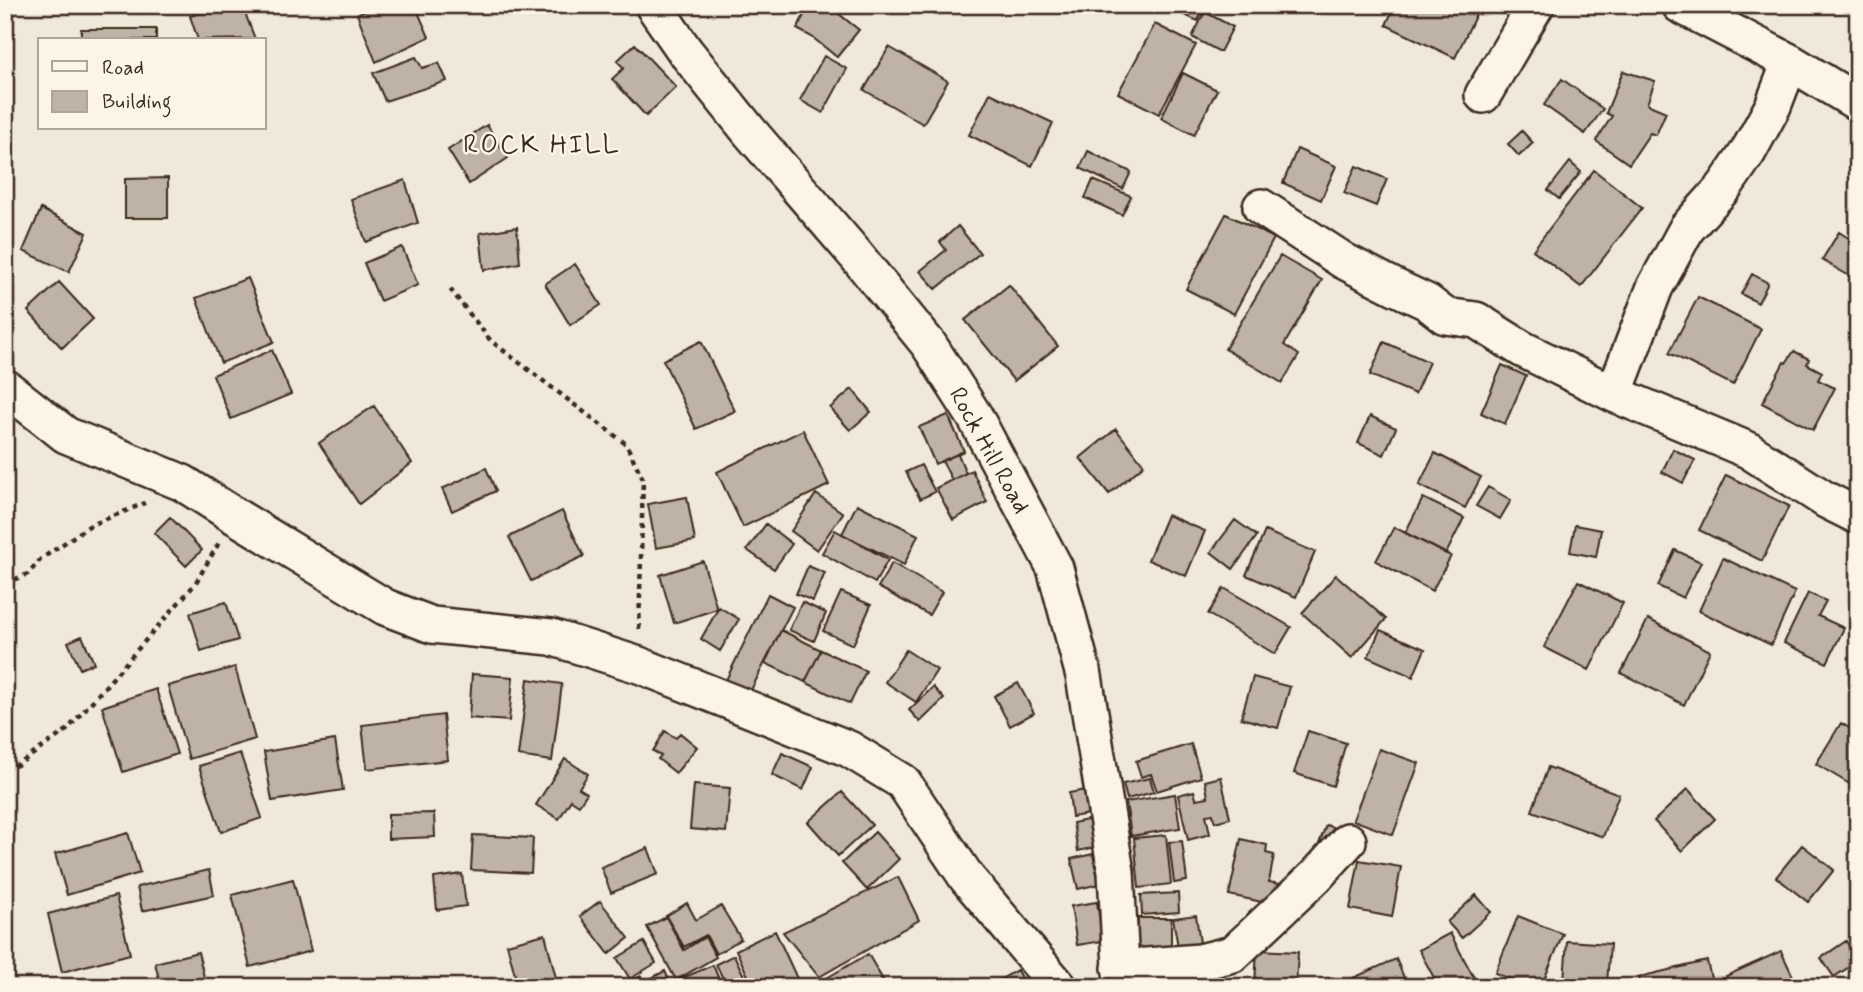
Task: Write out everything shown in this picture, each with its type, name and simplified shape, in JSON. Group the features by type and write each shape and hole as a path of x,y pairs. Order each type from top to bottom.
{"street":[{"name":"Rock Hill Road","path":"653,5 685,51 749,131 929,345 975,417 1055,568 1084,676 1116,872 1121,978"},
{"path":"1483,95 1536,5"},
{"path":"1680,5 1790,62 1858,103"},
{"path":"1614,394 1655,288 1687,228 1724,187 1748,152 1773,106 1790,62"},
{"path":"1261,207 1344,261 1427,302 1445,316 1476,320 1522,349 1614,394 1748,450 1826,500 1858,516"},
{"path":"5,387 66,435 183,483 385,607 432,625 551,637 639,665 849,749 903,782 967,878 1059,987"},
{"path":"1121,978 1233,954 1348,841"}],"path":[{"path":"450,289 491,341 626,444 643,479 639,665"},
{"path":"5,583 28,574 41,559 89,526 140,505 183,483"},
{"path":"5,770 19,764 67,730 195,584 235,516"}],"building":[{"path":"229,5 242,5 255,38 197,38 190,16"},
{"path":"376,5 415,5 429,37 376,62 357,14"},
{"path":"809,5 831,14 834,10 859,30 837,57 797,29"},
{"path":"1161,5 1205,5 1198,21"},
{"path":"1395,5 1467,5 1478,10 1455,58 1386,25"},
{"path":"1205,12 1233,27 1220,52 1192,37"},
{"path":"1858,19 1858,41 1849,36"},
{"path":"1155,24 1196,45 1159,114 1118,93"},
{"path":"81,29 156,29 156,38 81,38"},
{"path":"635,44 676,87 646,116 612,79 624,68 617,61"},
{"path":"889,47 948,81 923,124 864,90"},
{"path":"824,56 847,69 823,113 800,100"},
{"path":"416,57 422,68 439,63 447,81 385,101 373,73"},
{"path":"1623,71 1655,81 1647,104 1666,112 1656,135 1650,133 1629,164 1596,141 1612,116 1606,113"},
{"path":"1183,73 1217,90 1194,135 1161,118"},
{"path":"1562,79 1603,109 1585,134 1544,105"},
{"path":"990,93 1053,123 1032,166 969,135"},
{"path":"487,125 508,158 469,184 448,150"},
{"path":"1522,131 1533,143 1519,156 1508,144"},
{"path":"1297,149 1336,166 1321,200 1283,183"},
{"path":"1088,151 1131,172 1123,189 1080,168"},
{"path":"1570,162 1581,172 1559,199 1548,190"},
{"path":"1356,166 1387,179 1376,206 1344,193"},
{"path":"1594,170 1642,208 1581,287 1533,250"},
{"path":"168,178 168,218 125,218 125,179"},
{"path":"405,180 418,223 366,242 351,199"},
{"path":"1093,180 1131,196 1122,215 1085,198"},
{"path":"41,209 87,233 69,272 23,251"},
{"path":"1226,214 1274,238 1234,314 1186,289"},
{"path":"958,226 980,253 936,289 920,271 946,250 940,242"},
{"path":"517,227 520,263 484,270 480,233"},
{"path":"1839,232 1858,244 1858,281 1822,260"},
{"path":"402,247 418,285 380,301 364,263"},
{"path":"1280,256 1322,280 1284,345 1299,355 1282,383 1225,349"},
{"path":"575,264 601,305 570,325 545,284"},
{"path":"1752,274 1768,283 1758,303 1741,294"},
{"path":"248,278 274,342 221,363 196,298"},
{"path":"59,282 93,319 62,348 28,311"},
{"path":"1009,285 1058,346 1014,381 965,320"},
{"path":"1698,297 1761,329 1733,385 1669,353"},
{"path":"701,341 735,411 696,429 663,360"},
{"path":"1384,342 1429,362 1415,394 1370,375"},
{"path":"272,350 291,394 231,419 213,375"},
{"path":"1794,351 1809,359 1807,364 1822,372 1818,380 1835,388 1813,430 1762,403 1784,362 1786,363"},
{"path":"1502,365 1526,376 1505,424 1481,413"},
{"path":"852,389 871,412 850,430 830,408"},
{"path":"374,406 412,463 359,504 319,443"},
{"path":"948,415 964,451 935,464 919,427"},
{"path":"1370,416 1396,428 1384,455 1358,443"},
{"path":"1116,429 1144,465 1109,494 1080,458"},
{"path":"803,430 829,485 743,527 717,472"},
{"path":"1673,449 1695,460 1683,483 1662,472"},
{"path":"1435,453 1481,477 1465,508 1419,485"},
{"path":"958,454 966,473 952,480 942,461"},
{"path":"921,465 935,492 920,499 906,472"},
{"path":"486,468 496,491 452,511 442,489"},
{"path":"972,470 987,502 953,520 936,488"},
{"path":"1726,475 1789,506 1762,561 1699,530"},
{"path":"1488,487 1511,500 1500,519 1476,506"},
{"path":"816,494 843,513 817,550 791,531"},
{"path":"687,497 695,541 656,548 648,504"},
{"path":"1423,498 1464,518 1446,554 1405,533"},
{"path":"857,504 918,535 904,565 842,534"},
{"path":"562,511 584,556 531,581 509,537"},
{"path":"1167,515 1205,531 1186,576 1148,560"},
{"path":"170,517 202,550 186,566 154,533"},
{"path":"1235,520 1257,536 1233,569 1211,552"},
{"path":"766,524 792,544 774,569 747,550"},
{"path":"1575,525 1601,530 1596,557 1570,552"},
{"path":"1394,527 1451,556 1432,591 1376,561"},
{"path":"835,530 888,560 875,583 822,553"},
{"path":"1265,531 1315,552 1296,597 1246,575"},
{"path":"1675,550 1701,562 1683,598 1658,586"},
{"path":"1723,558 1795,592 1771,645 1699,611"},
{"path":"703,561 717,609 674,623 660,575"},
{"path":"892,563 942,592 929,615 878,587"},
{"path":"808,566 825,573 813,601 796,594"},
{"path":"1336,575 1386,619 1352,658 1302,613"},
{"path":"1578,581 1623,603 1589,670 1544,647"},
{"path":"1224,588 1291,627 1275,654 1208,614"},
{"path":"841,592 871,605 853,645 823,631"},
{"path":"1808,593 1826,601 1818,616 1844,628 1827,663 1784,643"},
{"path":"768,594 793,607 750,692 726,680"},
{"path":"226,602 238,640 201,651 190,613"},
{"path":"802,602 826,613 814,641 789,630"},
{"path":"719,607 739,619 720,651 701,639"},
{"path":"1648,619 1710,651 1684,705 1621,673"},
{"path":"781,630 821,650 805,682 765,663"},
{"path":"1380,630 1425,649 1413,677 1368,657"},
{"path":"82,636 94,663 80,669 68,642"},
{"path":"821,650 866,671 850,704 805,682"},
{"path":"906,650 937,670 916,702 885,682"},
{"path":"235,667 255,739 189,759 168,686"},
{"path":"472,674 513,677 509,721 469,718"},
{"path":"1253,677 1290,687 1278,728 1241,718"},
{"path":"528,679 562,684 552,761 518,756"},
{"path":"1018,683 1034,713 1010,726 994,696"},
{"path":"933,687 944,699 920,722 909,710"},
{"path":"156,689 177,754 123,772 102,707"},
{"path":"443,715 448,760 367,769 362,725"},
{"path":"1841,723 1858,733 1858,789 1816,764"},
{"path":"665,731 676,738 680,733 697,747 676,773 658,759 661,756 653,751"},
{"path":"1308,731 1346,743 1333,786 1294,773"},
{"path":"335,740 343,790 272,801 264,752"},
{"path":"1191,744 1201,777 1157,791 1151,774 1141,777 1136,761"},
{"path":"1379,749 1419,763 1393,835 1353,820"},
{"path":"240,753 262,818 221,832 199,766"},
{"path":"782,753 813,767 803,790 772,775"},
{"path":"565,759 588,774 579,788 587,793 579,805 571,800 559,819 536,805"},
{"path":"1548,767 1619,794 1603,837 1532,811"},
{"path":"1221,777 1230,818 1215,822 1213,814 1206,815 1210,834 1188,840 1178,795 1194,791 1196,799 1208,797 1205,781"},
{"path":"1150,778 1154,792 1127,799 1123,784"},
{"path":"694,785 730,788 726,832 690,829"},
{"path":"1688,789 1715,819 1682,851 1654,821"},
{"path":"1086,790 1089,814 1072,817 1069,793"},
{"path":"842,792 872,825 838,856 808,822"},
{"path":"1175,794 1180,828 1131,836 1126,802"},
{"path":"434,813 435,837 388,839 388,814"},
{"path":"1092,819 1096,847 1078,851 1073,823"},
{"path":"1326,825 1344,831 1337,851 1319,844"},
{"path":"875,832 899,859 867,890 842,863"},
{"path":"128,833 140,873 67,895 55,854"},
{"path":"473,835 533,838 531,873 471,870"},
{"path":"1166,835 1171,884 1139,888 1134,838"},
{"path":"1241,839 1267,845 1266,853 1274,855 1269,882 1280,884 1276,905 1229,895"},
{"path":"1182,841 1187,881 1174,883 1169,842"},
{"path":"1802,845 1834,870 1808,902 1776,877"},
{"path":"648,848 658,874 611,893 601,867"},
{"path":"1093,854 1099,884 1078,889 1071,859"},
{"path":"1359,860 1401,867 1392,917 1350,909"},
{"path":"209,870 214,895 142,911 137,887"},
{"path":"462,874 466,906 437,910 434,878"},
{"path":"898,877 919,920 819,977 783,932"},
{"path":"293,879 311,951 250,967 232,895"},
{"path":"1178,893 1179,912 1142,915 1141,895"},
{"path":"1476,895 1491,912 1462,938 1447,922"},
{"path":"116,896 130,954 62,972 48,914"},
{"path":"600,901 629,938 609,954 580,916"},
{"path":"1097,902 1103,941 1077,945 1071,906"},
{"path":"687,903 696,920 721,906 741,939 716,954 706,935 684,947 666,916"},
{"path":"1196,915 1201,950 1179,953 1173,918"},
{"path":"1518,916 1563,934 1541,987 1529,987 1495,973"},
{"path":"666,917 684,950 705,937 716,957 676,980 647,927"},
{"path":"1138,918 1171,918 1171,951 1138,950"},
{"path":"775,931 801,987 753,987 736,950"},
{"path":"1450,933 1479,987 1439,987 1419,950"},
{"path":"545,934 556,978 518,987 507,944"},
{"path":"1567,941 1610,944 1607,983 1564,980"},
{"path":"1846,941 1858,961 1834,977 1821,958"},
{"path":"644,942 656,963 630,979 617,958"},
{"path":"1257,950 1298,952 1296,987 1255,985"},
{"path":"1781,951 1798,987 1731,987 1726,976"},
{"path":"198,952 206,985 161,987 155,963"},
{"path":"868,954 887,987 830,987 825,979"},
{"path":"734,955 746,980 727,987 716,964"},
{"path":"1396,959 1408,987 1357,987 1353,978"},
{"path":"1707,961 1713,987 1641,987 1639,977"},
{"path":"713,965 722,987 681,987 678,980"},
{"path":"1201,967 1202,980 1196,980 1196,987 1161,987 1161,969"},
{"path":"1017,970 1026,987 988,987"},
{"path":"665,971 672,987 619,987 641,976 644,982"},
{"path":"1858,972 1858,987 1840,987"},
{"path":"391,981 392,987 362,987"}],"district":[{"name":"ROCK HILL","path":"542,144"}]}
